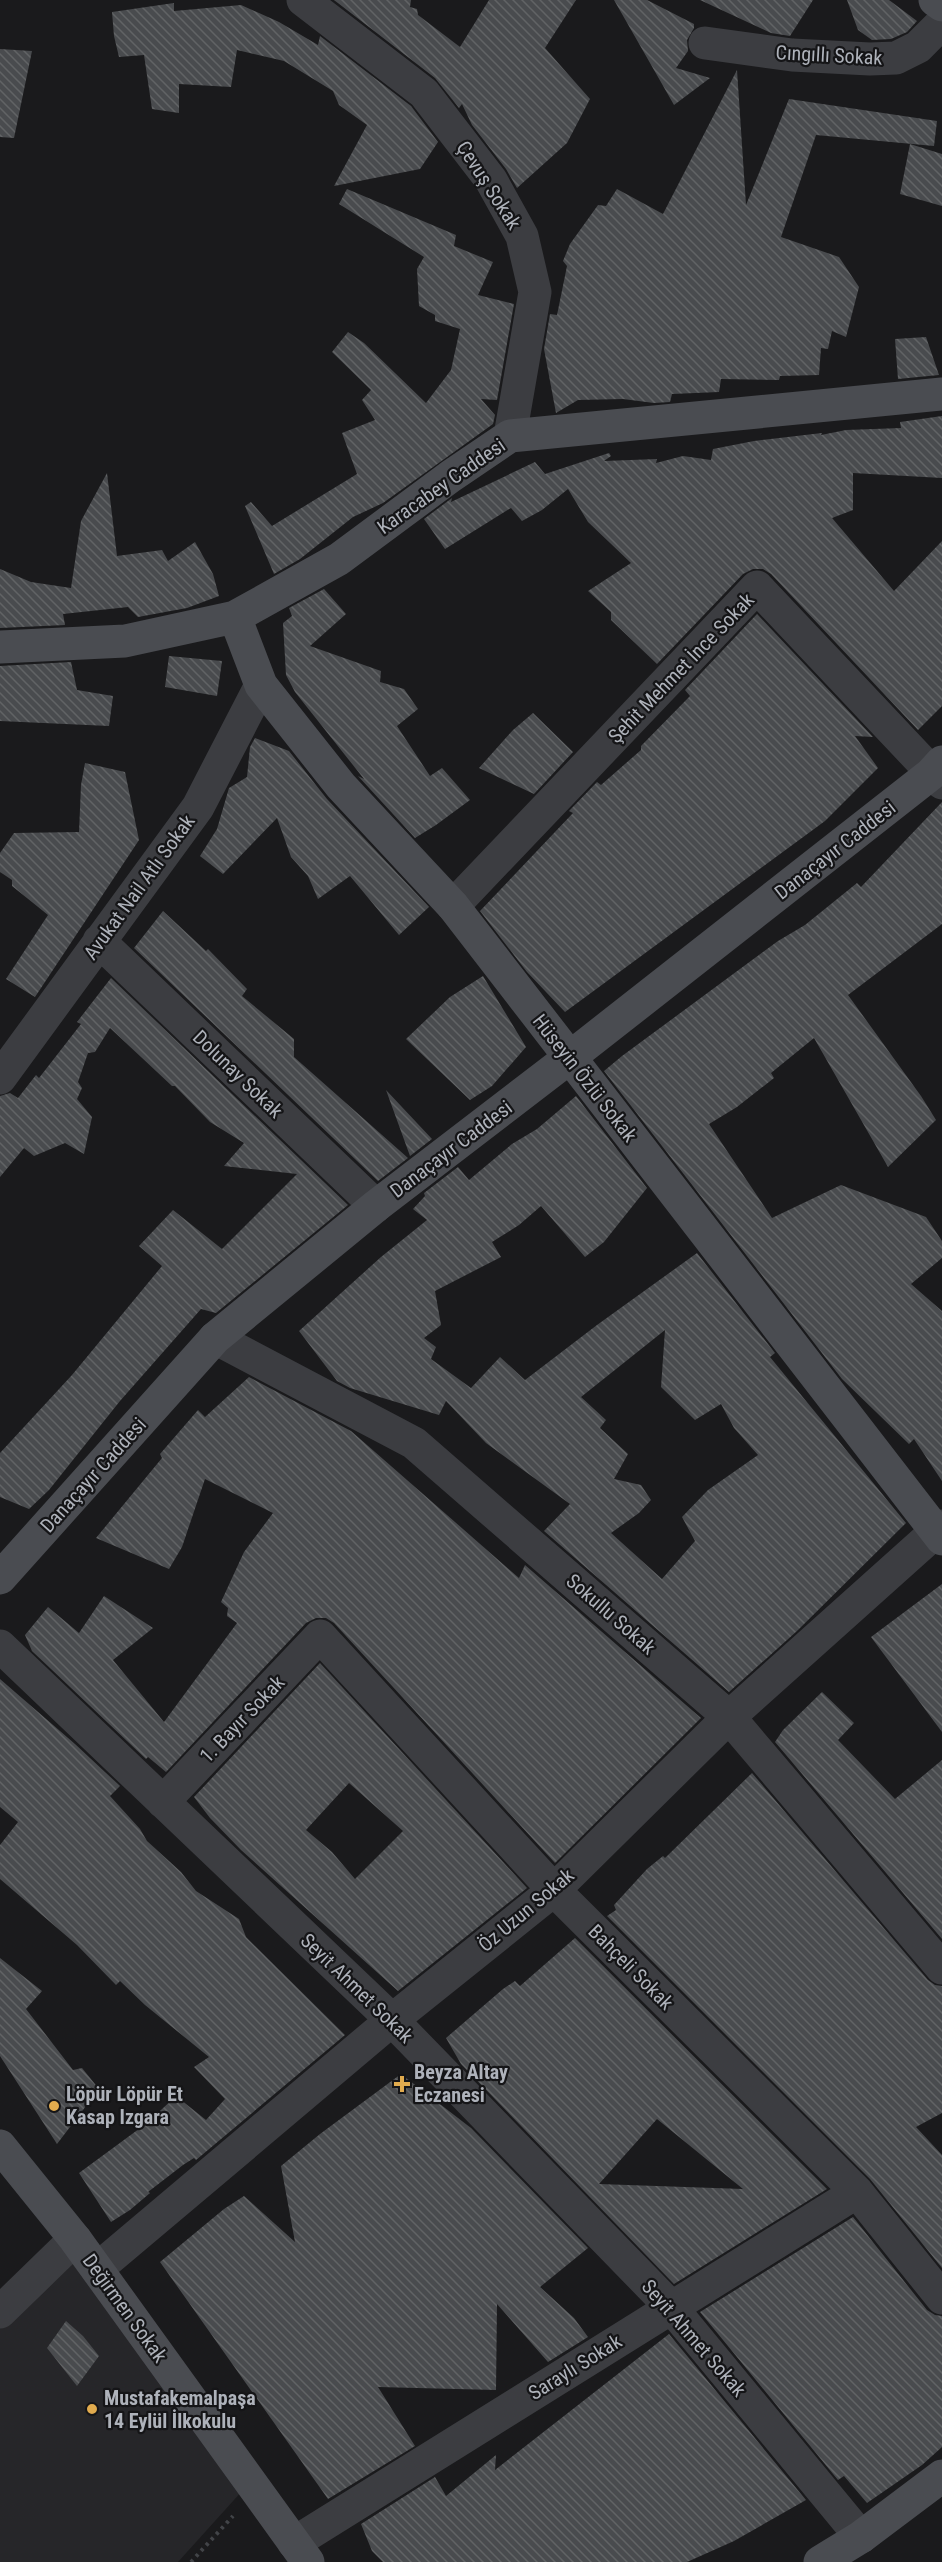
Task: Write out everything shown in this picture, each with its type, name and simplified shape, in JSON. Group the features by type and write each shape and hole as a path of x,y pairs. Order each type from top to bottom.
{"street":[{"name":"Çevuş Sokak","path":"303,0 424,93 491,180 522,236 535,292 510,436"},
{"path":"935,0 942,5"},
{"name":"Cıngıllı Sokak","path":"705,43 792,55 896,58 918,47 942,23"},
{"name":"Karacabey Caddesi","path":"0,646 125,641 235,617 339,559 451,476 510,436 942,394"},
{"name":"Şehit Mehmet İnce Sokak","path":"453,906 757,587 938,773"},
{"name":"Hüseyin Özlü Sokak","path":"235,617 261,685 341,786 453,906 940,1532"},
{"name":"Avukat Nail Atlı Sokak","path":"0,1078 198,807 261,685"},
{"name":"Danaçayır Caddesi","path":"0,1578 215,1338 376,1206 938,773"},
{"name":"Dolunay Sokak","path":"99,941 376,1206"},
{"name":"Sokullu Sokak","path":"215,1338 414,1443 729,1717 942,1968"},
{"name":"Öz Uzun Sokak","path":"97,2269 392,2020 554,1890 729,1717 940,1532"},
{"name":"1. Bayır Sokak","path":"163,1802 320,1636"},
{"name":"Bahçeli Sokak","path":"320,1636 554,1890 857,2192 942,2298"},
{"name":"Seyit Ahmet Sokak","path":"0,1646 392,2020 671,2307 861,2537"},
{"name":"Değirmen Sokak","path":"0,2146 75,2239 301,2553"},
{"name":"Saraylı Sokak","path":"301,2553 671,2307 857,2192"},
{"path":"0,2312 75,2239"},
{"path":"820,2562 861,2537 942,2476"}],"path":[{"path":"191,2562 256,2491"}],"shaded area":[{"name":"Mustafakemalpaşa 14 Eylül İlkokulu","path":"72,2259 243,2490 178,2562 0,2562 0,2328"}],"building":[{"path":"334,0 411,0 410,7 417,9 418,15 460,47 489,0 576,0 545,48 590,99 567,143 517,188 506,169 472,125 462,104 459,108 435,78"},
{"path":"614,0 647,0 694,24 687,40 688,51 676,68 710,78 674,105"},
{"path":"700,0 813,0 790,36 771,33"},
{"path":"847,0 889,0 917,21 907,32 891,39 872,40 858,30"},
{"path":"174,3 174,11 241,5 279,22 318,45 320,36 411,106 438,142 420,169 334,186 367,125 339,105 333,91 284,61 237,50 231,87 179,84 179,113 152,109 144,55 119,57 112,12"},
{"path":"0,49 32,51 14,138 0,137"},
{"path":"737,70 746,205 789,99 937,121 934,146 816,135 781,237 839,257 859,287 846,337 832,331 828,349 821,348 819,375 780,376 779,380 721,379 719,392 672,394 670,402 654,403 623,399 578,400 556,413 544,349 550,314 557,315 567,266 563,261 570,244 598,205 606,206 617,189 663,214"},
{"path":"910,144 942,154 942,206 900,194"},
{"path":"347,189 456,235 454,246 493,262 478,295 514,304 497,400 481,399 495,415 493,424 383,503 353,517 300,559 274,574 245,506 251,502 272,526 357,474 342,433 375,420 362,400 371,390 332,352 348,332 364,343 426,403 451,370 460,329 435,321 435,315 419,306 417,269 424,257 339,204"},
{"path":"926,337 939,375 898,379 895,339"},
{"path":"942,416 942,478 853,473 853,510 832,518 894,591 942,541 942,706 918,730 771,574 763,569 753,569 743,574 657,664 611,620 611,612 588,591 631,563 588,522 568,489 542,510 522,521 511,508 445,549 424,519 452,498 451,502 535,462 545,474 609,453 611,456 604,461 657,459 656,463 683,456 711,460 713,449 754,441 822,433 821,435 846,430 901,428 900,422"},
{"path":"107,473 117,556 162,550 168,561 195,542 213,574 219,596 187,608 138,617 128,607 63,614 65,625 0,628 0,569 31,582 71,588 81,521"},
{"path":"324,589 346,614 310,646 381,671 380,682 404,689 418,709 397,726 430,776 442,768 470,800 415,838 358,776 364,779 295,692 286,675 283,623 292,616 289,608"},
{"path":"757,614 873,737 855,736 878,768 825,821 565,1012 527,972 480,911 573,813 569,811 597,782 601,785 641,750 641,746 690,696 685,690"},
{"path":"169,656 222,661 217,696 165,687"},
{"path":"71,662 77,690 113,696 109,726 0,721 0,666"},
{"path":"533,713 573,752 534,794 479,768 513,730"},
{"path":"255,738 289,751 327,799 429,907 399,935 350,876 318,899 308,876 291,857 277,818 223,874 200,856 217,829 229,788 247,777 250,747"},
{"path":"85,763 125,772 139,840 35,997 6,979 48,915 12,886 12,880 0,872 0,853 14,833 79,832 81,785"},
{"path":"942,802 942,924 848,995 936,1120 888,1167 814,1038 771,1073 774,1078 737,1107 709,1124 772,1218 841,1185 926,1217 942,1241 942,1258 911,1284 942,1311 942,1481 914,1439 909,1444 842,1379 604,1071 778,941 805,925 857,883 861,887"},
{"path":"163,911 206,951 208,949 247,989 242,996 294,1039 294,1057 408,1158 378,1181 134,948"},
{"path":"483,976 526,1047 492,1086 470,1100 406,1039 450,997"},
{"path":"111,978 348,1205 216,1313 201,1309 120,1401 49,1490 29,1509 0,1497 0,1453 72,1375 162,1266 139,1246 173,1210 222,1249 297,1174 224,1166 244,1143 210,1122 175,1086 172,1086 110,1028 95,1052 88,1053 78,1082 82,1088 77,1099 92,1117 84,1154 65,1143 34,1156 24,1148 0,1177 0,1096 10,1093 18,1098 36,1075 39,1078 81,1024 77,1022"},
{"path":"386,1090 432,1139 410,1156"},
{"path":"576,1096 647,1188 604,1242 585,1257 541,1206 519,1225 492,1242 501,1257 435,1291 441,1325 424,1338 436,1347 431,1359 471,1388 500,1357 525,1380 697,1253 775,1353 770,1357 906,1523 797,1631 729,1692 544,1531 570,1504 486,1443 446,1401 439,1415 350,1388 337,1381 299,1331 381,1257 427,1220 413,1209 425,1196 424,1193 458,1167 469,1180 512,1144 537,1129","holes":["665,1330 661,1387 695,1420 721,1404 734,1428 758,1455 708,1490 682,1517 695,1541 662,1579 611,1533 639,1513 651,1500 641,1485 614,1479 628,1454 600,1428 606,1420 581,1397"]},
{"path":"249,1377 351,1431 519,1578 525,1565 701,1718 555,1863 334,1623 326,1618 316,1618 306,1623 166,1772 148,1757 146,1759 32,1651 25,1635 48,1607 79,1633 104,1596 153,1628 113,1660 164,1722 237,1623 227,1616 228,1608 221,1602 244,1552 273,1513 205,1479 182,1547 169,1569 96,1538 162,1458 160,1454 198,1410 205,1417"},
{"path":"942,1584 942,1732 871,1637"},
{"path":"320,1663 527,1888 398,1991 241,1850 210,1818 194,1797","holes":["349,1783 403,1831 355,1879 332,1852 306,1830"]},
{"path":"0,1679 120,1786 110,1796 140,1829 147,1841 181,1872 196,1891 239,1919 246,1937 345,2035 196,2160 194,2158 183,2165 148,2192 150,2193 130,2210 111,2222 79,2173 147,2123 176,2096 206,2120 225,2099 194,2067 209,2057 145,2005 120,1981 116,1985 77,1945 0,1879 0,1845 18,1822 0,1807"},
{"path":"822,1692 854,1723 838,1740 895,1799 942,1760 942,1939 775,1742 783,1730"},
{"path":"752,1773 928,1980 935,1985 942,1986 942,2113 916,2127 942,2155 942,2268 870,2179 607,1916 616,1910 614,1905 647,1869 663,1856 665,1858"},
{"path":"575,1938 827,2189 674,2284 461,2064 446,2038 503,1989 515,1981 520,1986","holes":["657,2119 743,2189 599,2184"]},
{"path":"0,1958 42,1991 26,2009 73,2070 82,2068 99,2089 57,2144 0,2056"},
{"path":"401,2074 471,2128 588,2248 540,2287 574,2318 588,2337 548,2362 497,2304 496,2390 378,2387 415,2446 328,2499 160,2262 224,2209 244,2196 295,2242 281,2166"},
{"path":"853,2217 927,2310 942,2316 942,2447 922,2465 867,2503 844,2476 838,2480 700,2312"},
{"path":"66,2321 83,2336 99,2356 77,2386 47,2348"},
{"path":"669,2334 806,2500 734,2541 687,2562 383,2562 372,2551 361,2524 435,2477 446,2496 496,2455 495,2470"}],"place":[{"name":"Beyza Altay Eczanesi","path":"402,2084"},
{"name":"Löpür Löpür Et Kasap Izgara","path":"54,2106"},
{"name":"Mustafakemalpaşa 14 Eylül İlkokulu","path":"92,2409"}]}
